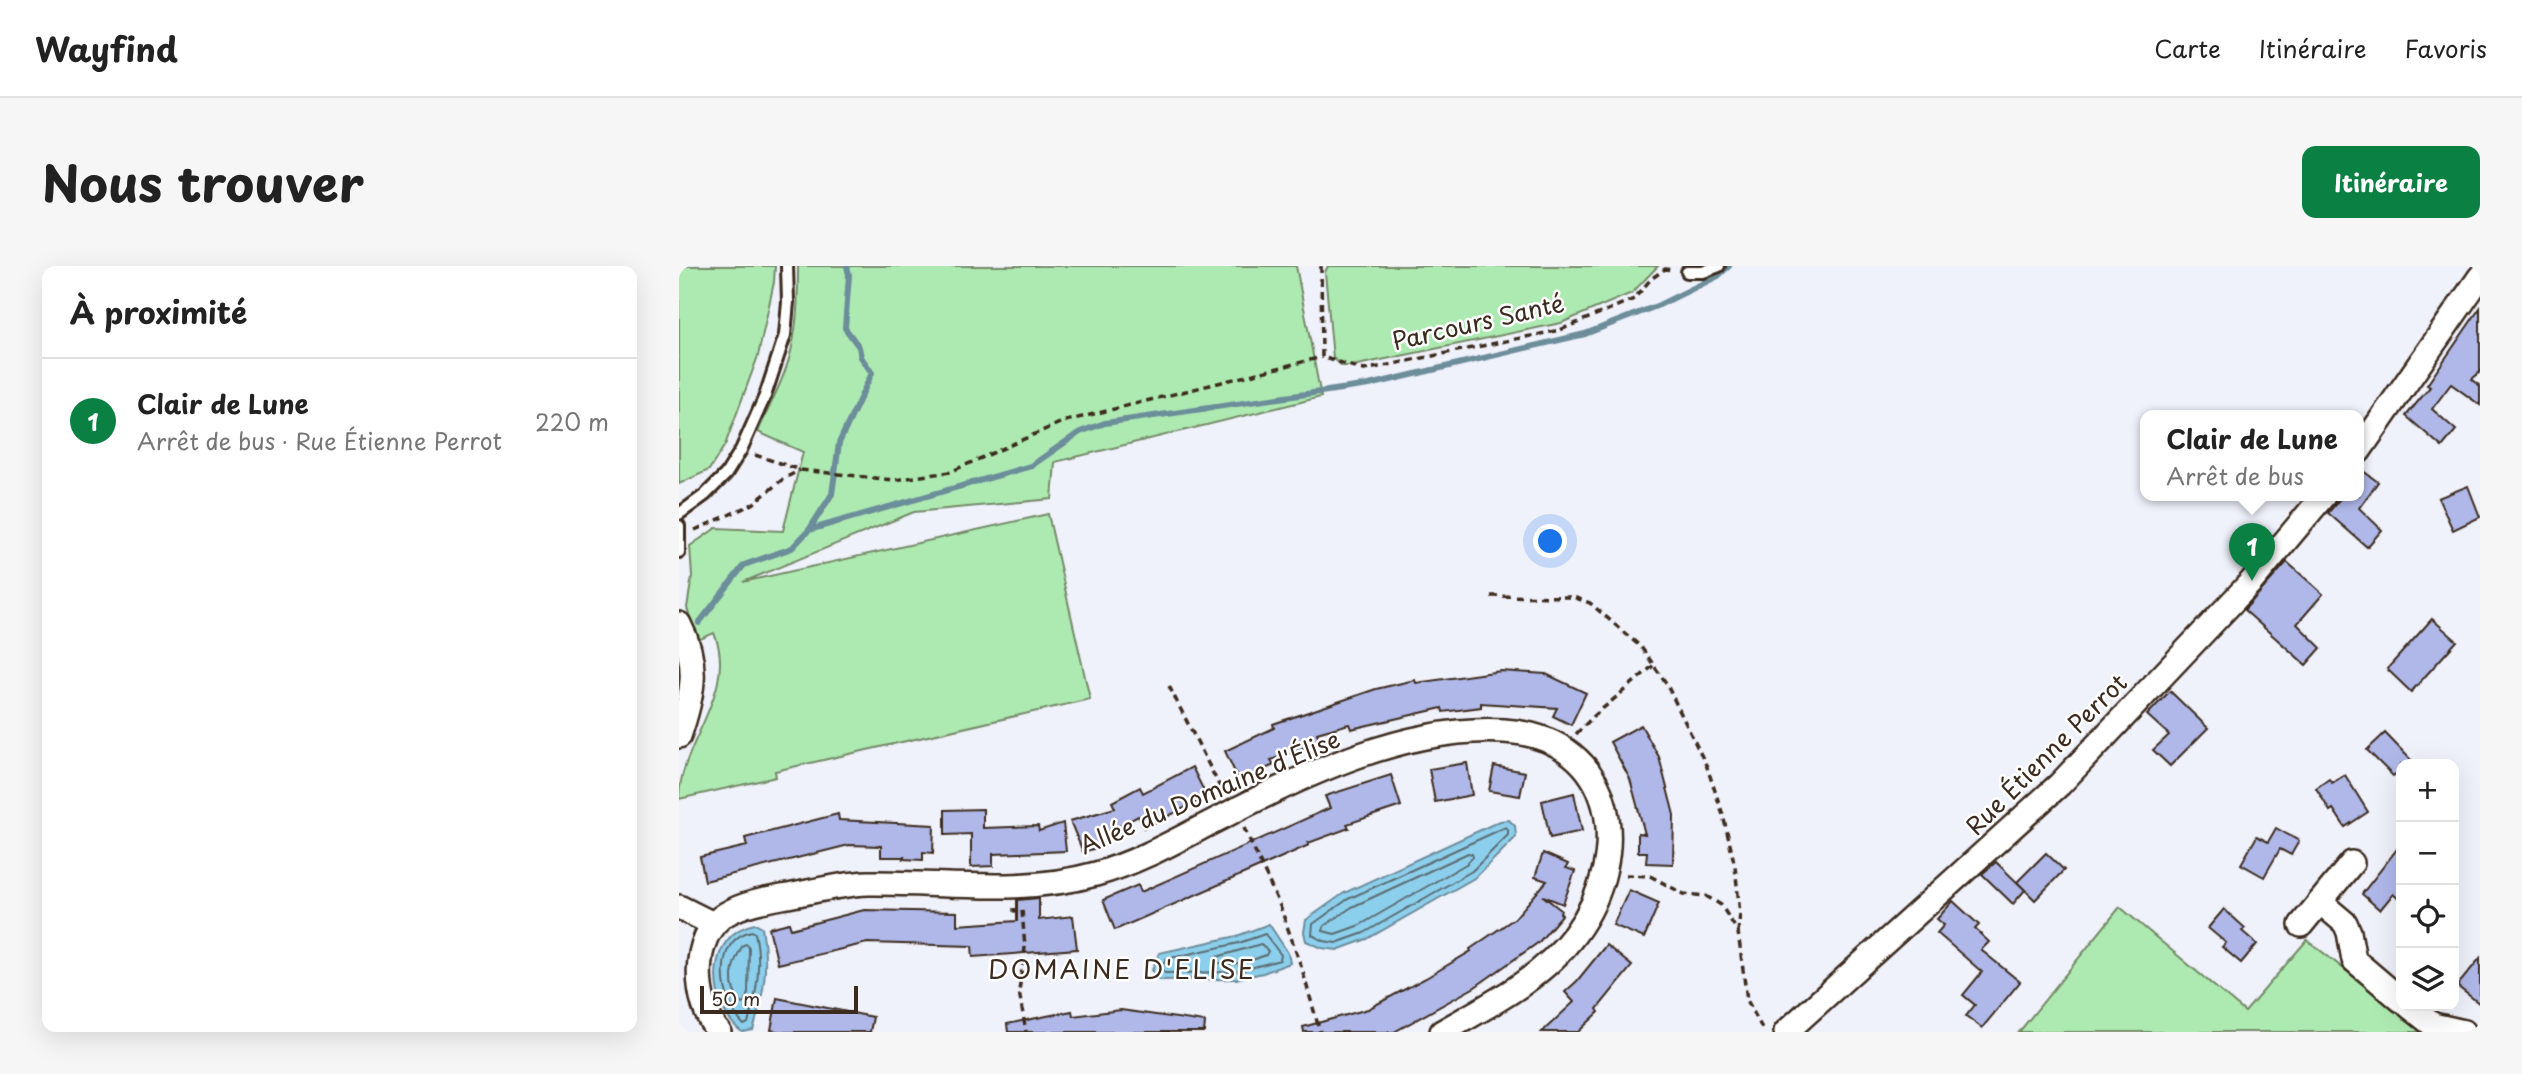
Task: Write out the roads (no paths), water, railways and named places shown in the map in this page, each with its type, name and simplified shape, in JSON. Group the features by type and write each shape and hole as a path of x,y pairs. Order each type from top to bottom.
{"street":[{"path":"2364,444 2480,277"},
{"name":"Rue Étienne Perrot","path":"1786,1032 2060,784 2252,581 2319,501"},
{"path":"679,624 689,646 694,673 679,736"},
{"name":"Allée du Domaine d'Élise","path":"713,924 727,913 758,902 848,884 1010,887 1047,884 1098,874 1177,840 1301,778 1348,760 1423,738 1478,730 1504,731 1543,738 1566,751 1591,773 1607,822 1608,858 1604,874 1589,911 1575,933 1543,969 1442,1032"},
{"path":"2301,925 2352,863"},
{"path":"2320,902 2345,923 2350,932 2354,960 2396,996"},
{"path":"679,907 713,924 703,948 700,973 705,1011 719,1032"},
{"path":"2415,1011 2433,1025 2464,1032"}],"lane":[{"path":"679,514 705,495 726,474 741,450 765,396 785,335 787,266"},
{"path":"1687,272 1703,272 1719,266"},
{"path":"679,526 679,552"}],"water":[{"path":"1509,820 1515,826 1516,837 1476,877 1367,939 1337,950 1322,948 1306,941 1306,920 1344,893 1500,821"},
{"path":"755,924 762,928 764,980 753,1030 742,1032 730,1020 722,1005 716,971 719,955 727,941 739,930"},
{"path":"1269,924 1288,953 1290,963 1236,979 1160,980 1152,970 1159,953 1237,936"}],"waterway":[{"path":"699,623 744,565 792,548 809,530 832,494 839,443 872,373 861,357 859,347 845,328 849,275 847,266"},
{"path":"809,530 1031,466 1080,432 1105,423 1369,385 1585,334 1659,305 1718,276 1729,266"}],"place":[{"name":"Clair de Lune","path":"2252,581"}],"district":[{"name":"DOMAINE D'ELISE","path":"1122,970"}]}
